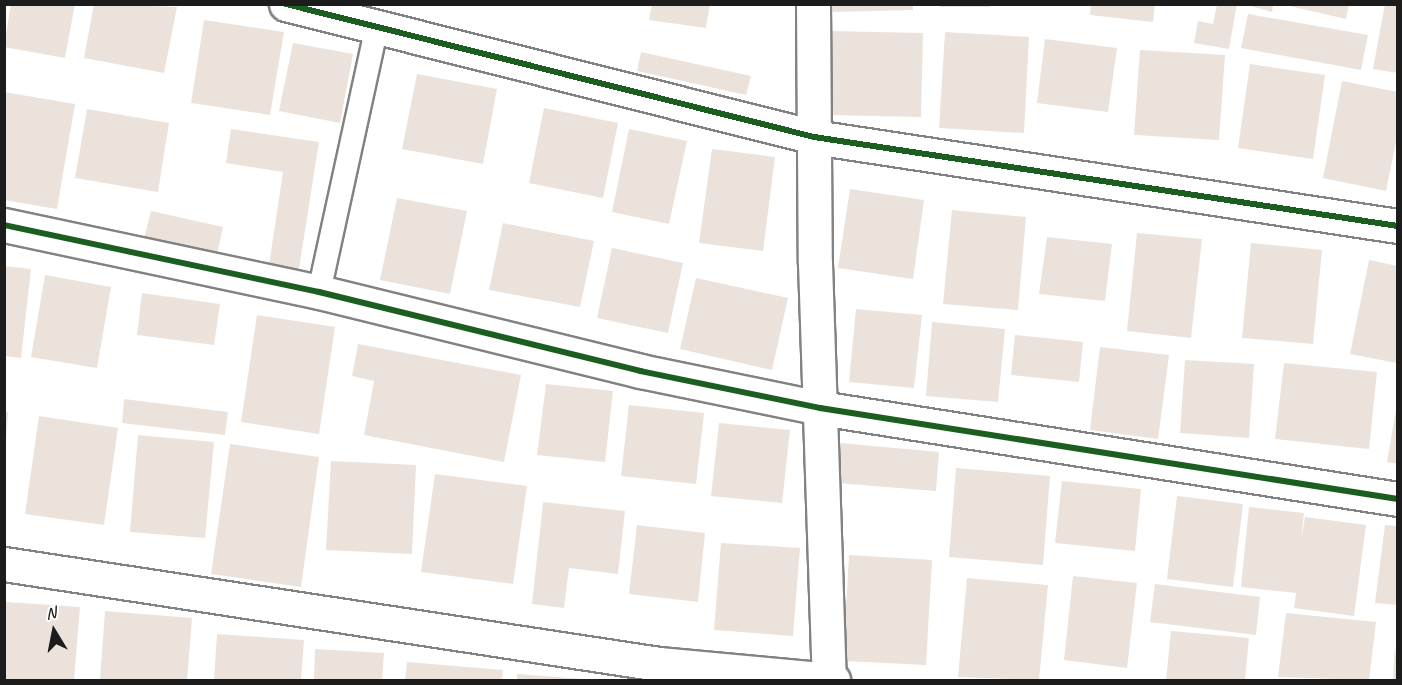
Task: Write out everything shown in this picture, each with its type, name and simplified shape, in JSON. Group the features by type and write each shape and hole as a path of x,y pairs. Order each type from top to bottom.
{"street":[{"path":"286,4 380,16 814,137 1398,226"},
{"path":"4,564 659,664 830,680 820,408 813,4"},
{"path":"4,225 319,292 640,371 820,408 1398,499"}],"lane":[{"path":"319,292 380,16"}],"building":[{"path":"11,4 75,4 65,58 4,47"},
{"path":"94,4 177,7 164,73 84,58"},
{"path":"652,4 710,4 706,28 649,20"},
{"path":"831,4 913,4 913,10 831,12"},
{"path":"940,4 990,4 990,7 940,7"},
{"path":"1091,4 1155,4 1153,22 1090,15"},
{"path":"1217,4 1237,4 1229,49 1194,43 1198,21 1213,24"},
{"path":"1244,4 1273,4 1272,12"},
{"path":"1281,4 1349,4 1346,19"},
{"path":"1385,4 1398,4 1398,73 1373,69"},
{"path":"1248,14 1368,35 1361,70 1241,48"},
{"path":"204,20 284,32 270,115 191,103"},
{"path":"828,31 923,33 921,117 826,115"},
{"path":"945,32 1029,37 1024,133 939,128"},
{"path":"1045,39 1117,48 1108,112 1037,103"},
{"path":"293,43 353,54 340,123 279,111"},
{"path":"1140,50 1225,55 1219,140 1134,135"},
{"path":"641,52 751,76 746,95 637,71"},
{"path":"1250,64 1325,75 1313,159 1238,148"},
{"path":"417,74 497,89 483,164 402,149"},
{"path":"1342,81 1398,92 1398,132 1386,191 1323,178"},
{"path":"4,92 75,104 57,209 4,200"},
{"path":"544,108 618,123 603,198 529,183"},
{"path":"87,109 169,123 158,192 75,178"},
{"path":"231,129 319,142 299,269 269,265 283,172 226,163"},
{"path":"629,129 687,141 669,224 612,212"},
{"path":"712,149 775,157 763,251 699,243"},
{"path":"850,189 924,200 913,279 838,268"},
{"path":"397,198 467,211 450,294 380,280"},
{"path":"952,210 1026,217 1018,310 943,304"},
{"path":"151,211 223,227 216,259 143,242"},
{"path":"503,223 594,241 580,307 489,290"},
{"path":"1137,233 1202,239 1191,338 1127,331"},
{"path":"1047,237 1112,244 1105,301 1039,294"},
{"path":"1251,243 1322,250 1313,344 1242,338"},
{"path":"612,248 683,263 668,333 597,318"},
{"path":"1369,260 1398,266 1397,363 1350,354"},
{"path":"4,266 31,269 21,358 4,356"},
{"path":"45,275 111,287 97,368 31,357"},
{"path":"696,278 788,298 772,370 680,349"},
{"path":"142,293 220,304 214,345 137,335"},
{"path":"856,309 922,315 914,388 849,382"},
{"path":"257,315 335,327 319,434 241,422"},
{"path":"932,322 1005,329 998,402 926,396"},
{"path":"1015,335 1083,342 1079,382 1011,375"},
{"path":"358,344 521,375 504,462 364,435 374,381 352,376"},
{"path":"1100,347 1169,355 1158,439 1090,430"},
{"path":"1185,360 1254,364 1249,438 1180,433"},
{"path":"1284,363 1377,372 1369,449 1275,439"},
{"path":"546,384 613,391 605,462 537,455"},
{"path":"124,399 228,412 225,435 122,423"},
{"path":"629,405 704,413 696,484 621,476"},
{"path":"1396,410 1398,410 1398,464 1387,462"},
{"path":"4,412 8,412 6,440 4,440"},
{"path":"39,416 118,428 104,525 25,514"},
{"path":"719,423 790,430 782,503 711,496"},
{"path":"138,435 214,442 205,538 130,532"},
{"path":"840,443 939,452 936,491 837,483"},
{"path":"230,444 319,457 301,587 211,574"},
{"path":"331,461 416,465 412,554 326,550"},
{"path":"956,468 1050,476 1043,565 949,557"},
{"path":"435,474 527,486 513,584 421,572"},
{"path":"1062,481 1141,489 1135,551 1055,543"},
{"path":"1177,496 1243,504 1233,587 1167,579"},
{"path":"543,502 625,511 618,574 569,568 564,608 532,604"},
{"path":"1249,507 1304,513 1301,541 1305,517 1366,525 1354,616 1294,608 1296,593 1241,587"},
{"path":"637,525 705,533 698,602 629,594"},
{"path":"1385,525 1398,526 1398,605 1375,603"},
{"path":"721,543 800,548 793,636 714,630"},
{"path":"849,555 932,560 926,665 843,661"},
{"path":"1073,576 1137,583 1127,668 1064,660"},
{"path":"967,578 1048,585 1039,680 958,677"},
{"path":"1155,584 1260,597 1256,635 1150,622"},
{"path":"6,602 80,607 74,680 4,680"},
{"path":"105,611 192,618 187,680 100,680"},
{"path":"1286,613 1376,622 1369,680 1278,677"},
{"path":"1171,631 1249,638 1245,680 1166,680"},
{"path":"217,634 304,640 301,680 214,680"},
{"path":"1395,646 1398,680 1393,680"},
{"path":"315,649 384,653 382,680 314,680"},
{"path":"407,662 503,670 502,680 405,680"},
{"path":"517,674 584,679 584,680 517,680"}],"cycle path":[{"path":"286,4 814,137 1398,226"},
{"path":"4,225 319,292 640,371 820,408 1398,499"}]}
